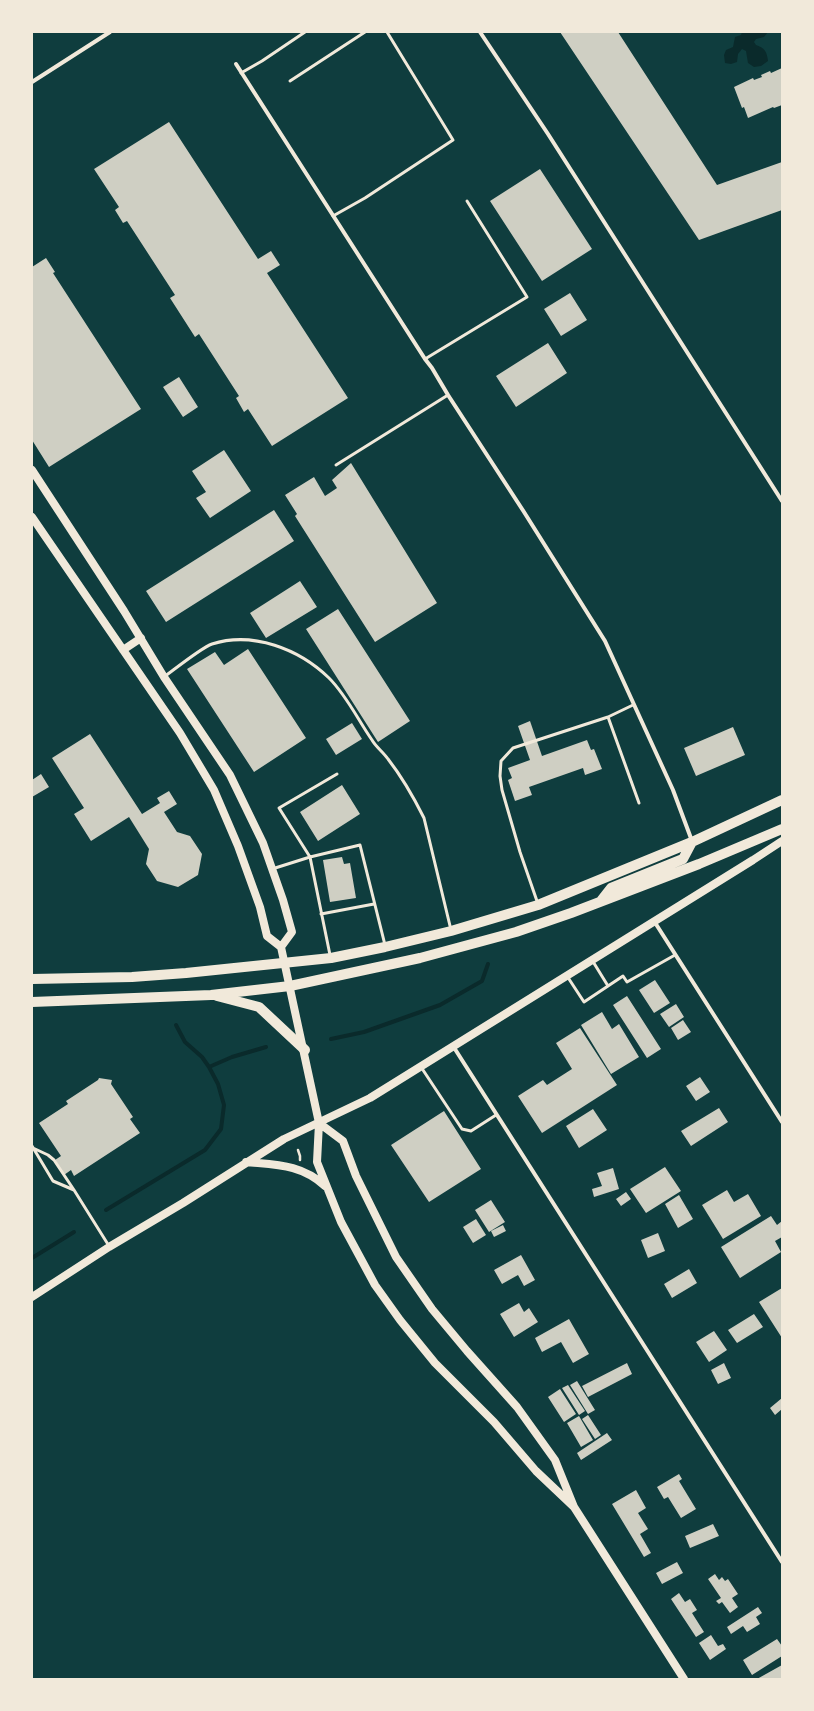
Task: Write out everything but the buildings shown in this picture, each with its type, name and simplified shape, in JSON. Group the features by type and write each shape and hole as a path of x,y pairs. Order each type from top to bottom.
{"main road":[{"path":"32,470 141,638 164,677 230,775 262,843 283,900 292,932 282,947 284,963 305,1050 319,1123 317,1162 341,1222 375,1285 400,1320 435,1363 494,1422 536,1471 574,1507"},
{"path":"32,517 180,733 214,790 238,846 260,907 266,936 282,947"},
{"path":"123,650 141,638"},
{"path":"32,979 132,977 330,958 386,947 451,931 538,905 692,842 782,800"},
{"path":"32,1002 211,995 290,986 420,958 516,932 699,864 782,829"},
{"path":"32,1297 284,1139 370,1098 420,1065 567,976 782,841"},
{"path":"600,902 611,888 683,859 692,842"},
{"path":"211,995 259,1007 305,1050"},
{"path":"319,1123 343,1142 356,1176 396,1257 432,1309 466,1351 518,1406 555,1460 574,1507 684,1679"},
{"path":"246,1162 295,1168 316,1178 327,1188"}],"street":[{"path":"32,82 110,32"},
{"path":"480,32 548,134 782,501"},
{"path":"236,64 432,368 605,641 673,790 692,842"},
{"path":"654,921 674,955 782,1122"},
{"path":"453,1046 782,1562"}],"lane":[{"path":"241,73 262,61 305,32"},
{"path":"290,81 365,32"},
{"path":"333,216 365,198 452,140 386,32"},
{"path":"425,359 527,296 467,201"},
{"path":"336,465 448,395"},
{"path":"164,677 211,644 234,640 250,640 277,645 308,661 329,678 348,702 373,742 388,758 417,804 424,818 451,931"},
{"path":"538,905 520,852 502,790 501,762 513,748 608,717 633,705"},
{"path":"608,717 639,803"},
{"path":"330,958 310,857 279,808 337,774"},
{"path":"272,869 310,857 360,845 386,947"},
{"path":"321,914 374,904"},
{"path":"567,976 584,1002 623,976 627,982 674,955"},
{"path":"592,960 608,986"},
{"path":"420,1065 462,1129 471,1131 496,1115"},
{"path":"33,1147 53,1181 74,1190"},
{"path":"33,1147 54,1160 110,1247"}],"path":[{"path":"298,1150 300,1156 299,1164"},
{"path":"300,1156 306,1155"}],"water":[{"path":"742,32 768,32 764,37 756,39 754,42 765,51 767,55 768,61 761,66 754,67 748,63 746,51 742,49 738,54 737,62 731,64 725,63 724,55 726,50 733,47 735,37 741,35"}],"waterway":[{"path":"331,1039 364,1032 440,1005 482,981 488,964"},
{"path":"106,1210 205,1150 221,1129 224,1105 218,1084 202,1057 185,1042 176,1025"},
{"path":"209,1067 232,1057 266,1047"},
{"path":"32,1258 74,1232"}]}
